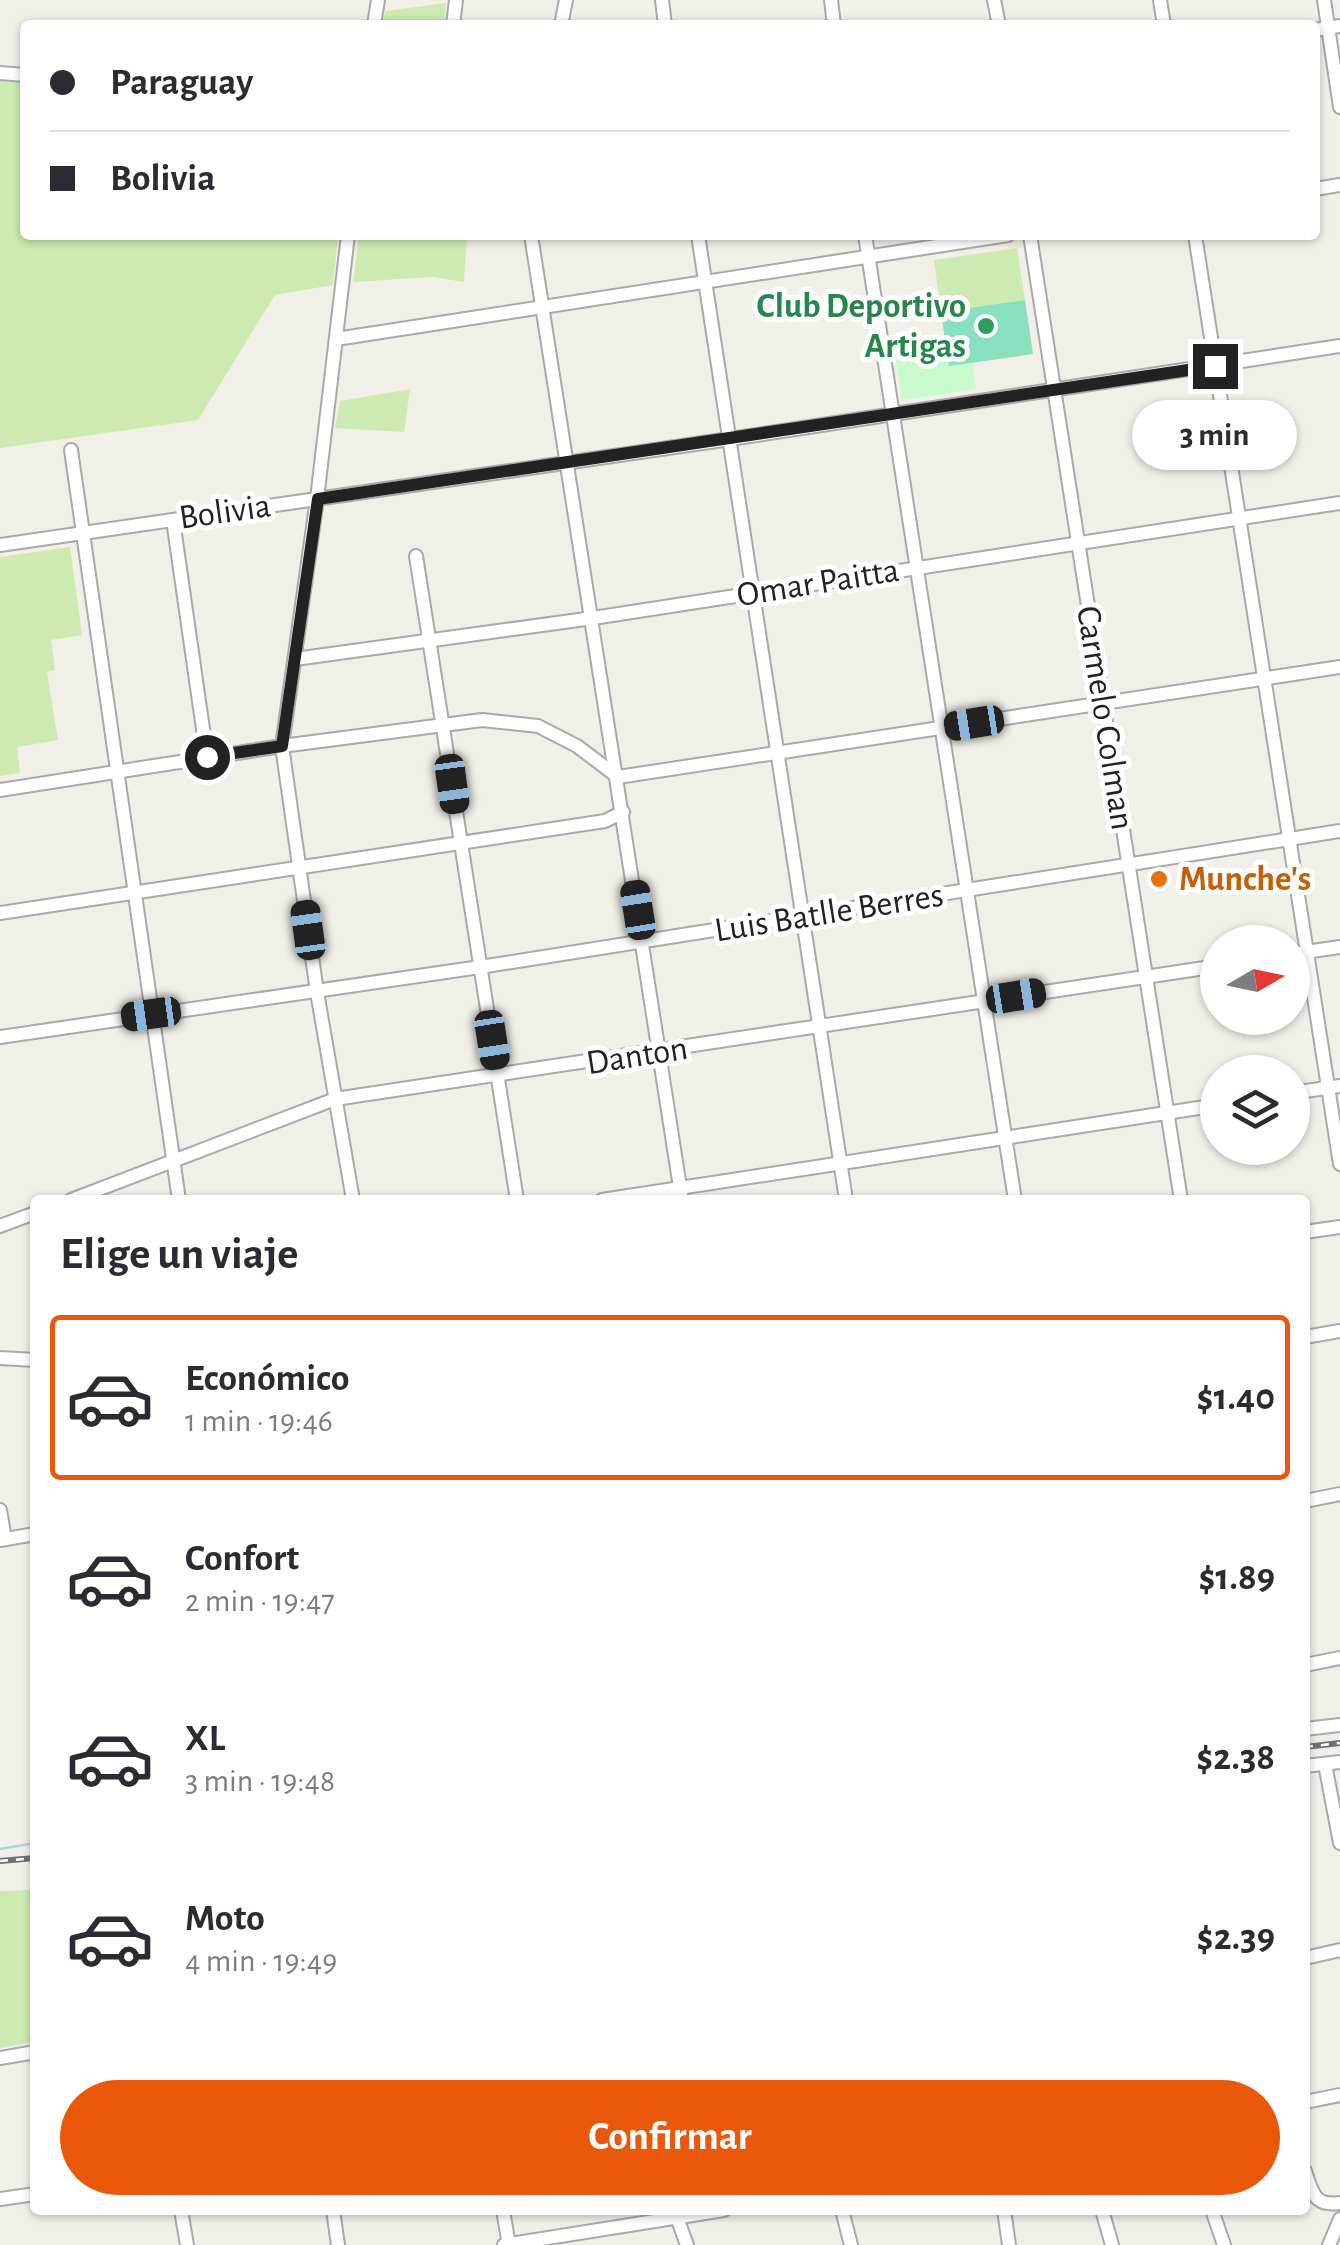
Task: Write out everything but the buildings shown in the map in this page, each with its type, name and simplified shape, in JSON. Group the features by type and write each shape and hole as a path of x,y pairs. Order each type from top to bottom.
{"street":[{"path":"377,1 396,0"},
{"path":"1324,0 1340,107"},
{"path":"347,240 318,499 282,746 351,1195"},
{"path":"533,240 681,1194 841,1164 1200,1107"},
{"path":"699,240 845,1195"},
{"path":"867,240 1014,1195"},
{"path":"336,339 976,240"},
{"name":"Carmelo Colman","path":"1031,240 1180,1195"},
{"path":"1196,240 1290,839 1298,925"},
{"name":"Bolivia","path":"0,545 1340,346"},
{"path":"72,450 177,1195"},
{"name":"Omar Paitta","path":"296,659 754,594 1340,503"},
{"path":"173,520 207,757"},
{"path":"416,556 516,1195"},
{"path":"0,790 115,770 482,720 538,726 577,746 618,777 1340,667"},
{"path":"0,912 460,846 605,821 622,812"},
{"name":"Luis Batlle Berres","path":"0,1037 318,992 1340,831"},
{"path":"1310,951 1340,946"},
{"name":"Danton","path":"84,1195 335,1099 1200,968"},
{"path":"1310,992 1334,1087 1340,1164"},
{"path":"0,1226 30,1215"},
{"path":"1310,1231 1340,1227"},
{"path":"1310,1336 1340,1331"},
{"path":"0,1358 30,1360"},
{"path":"1310,1500 1340,1494"},
{"path":"0,1510 2,1539 30,1535"},
{"path":"1310,1664 1340,1658"},
{"path":"1310,1728 1340,1725"},
{"path":"1333,1763 1340,1843"},
{"path":"1310,1957 1340,1950"},
{"path":"0,2058 30,2053"},
{"path":"1310,2101 1340,2095"},
{"path":"1310,2186 1314,2198 1321,2203 1340,2203"},
{"path":"0,2199 30,2195"},
{"path":"182,2215 188,2245"},
{"path":"334,2215 338,2245"},
{"path":"504,2215 507,2245 670,2215"},
{"path":"675,2215 687,2245"},
{"path":"843,2215 851,2245"},
{"path":"1005,2215 1009,2245"},
{"path":"1103,2215 1112,2245"},
{"path":"1214,2215 1224,2245"},
{"path":"1325,2245 1340,2219"}],"green space":[{"path":"446,3 445,20 384,20 385,11"},
{"path":"0,79 20,81 20,240 338,240 333,285 275,295 198,420 0,448"},
{"path":"358,240 467,240 464,282 433,277 353,282"},
{"path":"1017,248 1025,300 941,312 934,260"},
{"name":"Club Deportivo Artigas","path":"1025,300 1033,354 949,366 941,312"},
{"path":"945,340 949,365 972,362 976,389 902,400 894,348"},
{"path":"410,389 404,432 335,428 340,401"},
{"path":"70,547 82,635 51,640 55,670 47,672 58,740 17,747 20,773 0,776 0,557"},
{"path":"30,1890 30,2043 0,2048 0,1891"}],"waterway":[{"path":"0,1849 30,1844"}],"railway":[{"path":"1310,1746 1340,1743"},
{"path":"0,1861 30,1858"}],"place":[{"name":"Club Deportivo Artigas","path":"986,326"},
{"name":"Munche's","path":"1159,879"}],"route":[{"path":"207,757 282,746 318,499 1215,366"}]}
